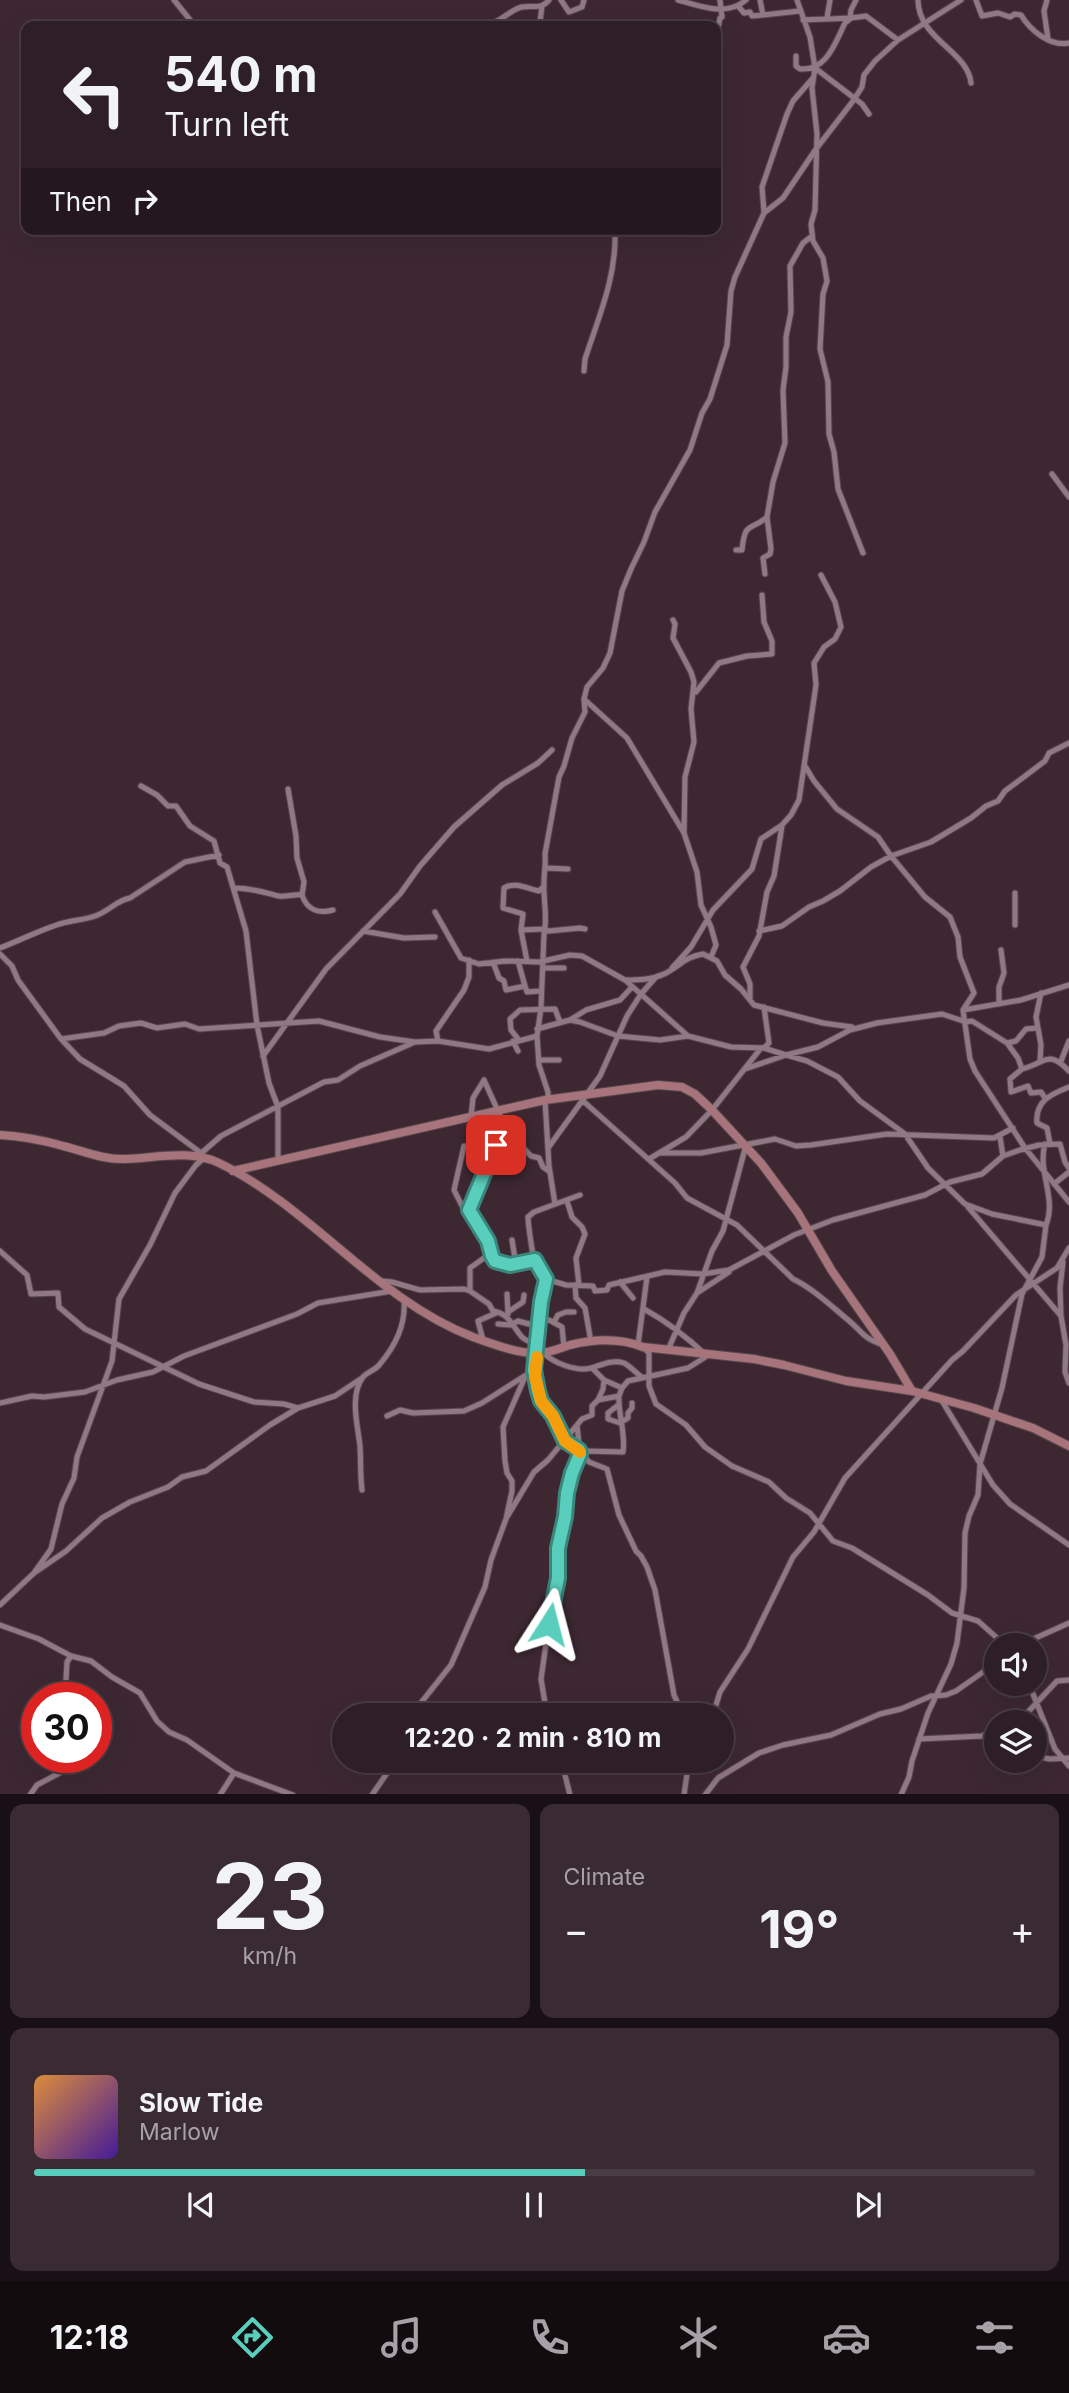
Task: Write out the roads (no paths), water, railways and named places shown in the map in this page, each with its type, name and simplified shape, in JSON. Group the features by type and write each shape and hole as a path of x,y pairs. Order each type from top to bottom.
{"street":[{"path":"174,0 191,21"},
{"path":"501,21 513,10 524,6 542,6 549,0"},
{"path":"561,0 569,12 582,8 584,0"},
{"path":"679,0 710,9 738,6 746,0"},
{"path":"719,21 723,17 720,0"},
{"path":"760,0 763,15"},
{"path":"797,0 810,37 815,68 812,88 817,134 815,210 811,224 812,236 823,258 827,281 823,295 820,349 828,382 829,434 838,489 863,553"},
{"path":"827,18 830,0"},
{"path":"815,68 826,59 845,23 850,19 856,0"},
{"path":"918,0 924,22 931,33 941,40 970,74 971,83"},
{"path":"555,1204 548,1148 547,1100 537,1032 547,924 545,854 559,776 572,738 585,712 587,687 603,668 610,653 622,591 654,512 690,450 702,413 710,400 727,345 731,290 764,213 783,198 816,149 855,99 862,87 864,75 875,61 898,40 961,0"},
{"path":"976,0 982,16 998,13 1010,18 1014,14 1021,15 1030,29 1048,39 1062,44 1069,43"},
{"path":"1047,0 1045,11 1048,39"},
{"path":"540,21 542,6"},
{"path":"738,6 744,13 750,12 752,16 800,11"},
{"path":"803,20 868,17 878,28 898,40"},
{"path":"796,56 797,68 815,68 855,99 869,114"},
{"path":"764,213 762,187 787,114 793,101 813,78"},
{"path":"584,371 585,359 612,278 616,254 615,235"},
{"path":"765,574 763,558 770,554 771,549 767,517 773,482 785,443 783,390 786,337 791,312 790,266 803,243 812,236"},
{"path":"1052,474 1069,497"},
{"path":"736,550 743,550 743,537 751,525 764,521 767,517"},
{"path":"673,968 691,947 729,891 752,869 761,839 782,825 799,800 816,685 814,663 824,647 835,639 841,627 835,602 821,575"},
{"path":"684,832 685,777 694,742 691,709 695,695 719,663 747,656 772,654 772,641 764,622 762,595"},
{"path":"673,620 673,638 691,672 695,695"},
{"path":"584,699 627,738 684,832 697,872 701,905 716,945 711,957"},
{"path":"759,931 782,926 809,906 840,891 871,867 891,856 931,842 971,818 986,806 998,801 1005,791 1045,761 1049,753 1069,743"},
{"path":"263,1056 326,969 400,894 454,827 502,785 532,767 552,750"},
{"path":"805,766 837,809 878,837 885,850 925,897 950,917 958,937 960,957 974,993 963,1010 967,1047 975,1071 1025,1148 1069,1202"},
{"path":"141,786 157,795 168,806 176,806 190,826 214,841 220,863 227,867 246,931 257,1027 269,1083 278,1107 278,1160"},
{"path":"288,789 297,858 304,881 302,895 310,908 318,912 333,910"},
{"path":"750,1000 750,984 743,967 754,948 759,931 767,892 774,876 782,825"},
{"path":"0,948 65,923 95,916 122,899 130,898 185,862 219,855"},
{"path":"547,868 568,869"},
{"path":"527,961 521,930 523,914 503,908 504,888 514,885 539,891 544,887"},
{"path":"234,888 256,888 264,893 280,896 302,895"},
{"path":"1015,893 1015,925"},
{"path":"435,912 461,958 479,964 527,961 564,968"},
{"path":"521,930 585,929"},
{"path":"363,931 404,938 435,937"},
{"path":"999,1003 999,987 1004,973 1001,950"},
{"path":"0,954 12,966 18,980 61,1039 80,1059 124,1086 150,1115 200,1156 233,1171 289,1208 428,1317 483,1340 540,1350 613,1340 707,1356 754,1359 784,1365 840,1380 912,1391 941,1399 1034,1428 1069,1446"},
{"path":"625,980 656,977 691,957 703,954 711,957 754,1005 823,1023 857,1027"},
{"path":"543,965 570,955 582,956 625,980 688,1036"},
{"path":"438,1041 436,1031 458,1003 469,977 469,960"},
{"path":"518,961 527,992 540,991"},
{"path":"493,962 506,990 525,986"},
{"path":"548,1148 600,1076 641,994 656,977"},
{"path":"963,1010 1021,1000 1069,985"},
{"path":"61,1039 141,1023 157,1028 185,1024 199,1029 320,1021 380,1037 415,1042 438,1041 489,1049 570,1020 586,1010 620,1000 632,986"},
{"path":"1040,1061 1041,1045 1036,1017 1041,993"},
{"path":"649,1159 686,1137 769,1043 765,1007"},
{"path":"518,1051 510,1019 520,1010 555,1009 560,1022"},
{"path":"449,1012 459,1014"},
{"path":"745,1069 818,1047 857,1027 915,1016 942,1014 966,1022 972,1021 1007,1042 1022,1069"},
{"path":"570,1020 618,1036 660,1040 688,1036 731,1047 763,1048 807,1060 838,1077 860,1101 905,1134 928,1168 967,1205 1061,1316"},
{"path":"1007,1042 1016,1041 1026,1029 1037,1028"},
{"path":"1061,1061 1068,1051 1069,1041"},
{"path":"34,1573 51,1549 62,1504 74,1478 77,1457 112,1361 119,1299 150,1245 175,1193 200,1156 221,1136 324,1082 338,1080 360,1066 415,1042"},
{"path":"1045,1098 1041,1092 1031,1093 1027,1086 1012,1092 1010,1079 1022,1069 1051,1059 1061,1061 1069,1071"},
{"path":"539,1060 559,1060"},
{"path":"471,1117 473,1098 484,1080 507,1131 531,1156 539,1158 543,1167 550,1172"},
{"path":"233,1171 547,1100 671,1085 681,1087 695,1094 712,1110 776,1183 912,1391"},
{"path":"1033,1282 1042,1257 1049,1219 1049,1194 1041,1156 1047,1144 1047,1128 1037,1123 1037,1117 1045,1098 1069,1087"},
{"path":"584,1097 687,1198 737,1225 793,1279 847,1319 859,1333 883,1345"},
{"path":"659,1153 701,1153 775,1139 796,1146 887,1134 1000,1137 1013,1128"},
{"path":"469,1210 496,1145 507,1131"},
{"path":"0,1135 48,1142 108,1158 200,1156"},
{"path":"1000,1137 1003,1156"},
{"path":"696,1293 737,1266 808,1230 849,1215 925,1195 944,1185 982,1174 1003,1156 1025,1148 1060,1143 1069,1170 1054,1184"},
{"path":"668,1350 696,1293 726,1220 745,1145"},
{"path":"464,1146 454,1190 462,1206 469,1210 488,1241 492,1256 499,1263 516,1265 535,1260"},
{"path":"580,1195 528,1217 535,1260 546,1279 593,1286 594,1291 607,1290 609,1285 665,1272 718,1273 737,1266"},
{"path":"567,1201 572,1217 585,1234 576,1258 576,1298 585,1308 591,1342"},
{"path":"967,1205 992,1214 1046,1225"},
{"path":"512,1240 516,1265"},
{"path":"717,1703 720,1692 748,1650 793,1557 814,1532 845,1478 1016,1295 1057,1268 1069,1248"},
{"path":"0,1251 27,1275 31,1294 58,1293 58,1307 85,1329 199,1384 254,1402 285,1404 298,1408"},
{"path":"470,1291 471,1265 492,1256"},
{"path":"1063,1259 1061,1316 1066,1345 1065,1372 1069,1383"},
{"path":"641,1346 647,1277"},
{"path":"546,1279 539,1322 540,1350 534,1370 541,1401 553,1416 565,1441 579,1450 589,1462 607,1469 619,1515 652,1579 678,1703"},
{"path":"382,1281 420,1290 464,1289 493,1311 508,1314"},
{"path":"620,1282 633,1298"},
{"path":"901,1794 909,1777 919,1739 951,1664 957,1643 965,1533 978,1495 980,1464 1026,1289"},
{"path":"0,1403 32,1396 85,1392 163,1368 184,1356 297,1314 318,1303 395,1291"},
{"path":"507,1294 508,1314 523,1338 555,1363 580,1368 623,1363 645,1376"},
{"path":"508,1314 523,1302 524,1295"},
{"path":"0,1605 34,1573 66,1551 102,1518 131,1502 168,1487 182,1477 206,1471 298,1408 335,1396 379,1366 398,1336 405,1319 404,1297"},
{"path":"644,1309 668,1323 707,1356"},
{"path":"483,1340 478,1321 486,1315 499,1312"},
{"path":"554,1322 558,1315 574,1312"},
{"path":"498,1324 520,1321 529,1324 549,1320 564,1331 564,1347"},
{"path":"641,1346 649,1353 645,1376 656,1404 686,1425 705,1447 732,1466 769,1482 786,1498 810,1513 833,1541 852,1548 928,1595 943,1608 978,1621 992,1633"},
{"path":"579,1450 623,1452 624,1443 617,1406 622,1388 628,1381 688,1368 707,1356"},
{"path":"592,1368 604,1380 622,1388"},
{"path":"387,1416 400,1410 414,1413 464,1411 482,1403 534,1370"},
{"path":"421,1703 451,1665 485,1587 512,1491 512,1481 505,1461 503,1427 525,1377"},
{"path":"362,1378 354,1406 362,1489"},
{"path":"506,1519 534,1472 565,1441 582,1419 592,1415 592,1406 598,1401 604,1380"},
{"path":"598,1401 619,1396"},
{"path":"941,1399 992,1485 1010,1504 1069,1545"},
{"path":"620,1423 628,1418 632,1403"},
{"path":"617,1406 607,1416 608,1419 620,1423"},
{"path":"545,1703 541,1679 554,1588 558,1578 558,1548 567,1493 580,1454 577,1424"},
{"path":"1047,1633 1069,1623"},
{"path":"0,1625 39,1639 71,1656 91,1661 112,1677 141,1693 158,1721 169,1732 187,1740 234,1773 293,1794"},
{"path":"66,1682 67,1662 71,1656"},
{"path":"705,1794 718,1778 760,1753 809,1738 831,1735 880,1714 956,1691 984,1671"},
{"path":"1029,1710 1057,1681 1069,1680"},
{"path":"1034,1696 1055,1749 1066,1758 1069,1766"},
{"path":"919,1739 982,1736"},
{"path":"1047,1758 1066,1758"},
{"path":"30,1794 37,1785 60,1773"},
{"path":"220,1794 234,1773"},
{"path":"372,1794 387,1773"},
{"path":"565,1773 570,1794"},
{"path":"684,1794 687,1773"}]}
